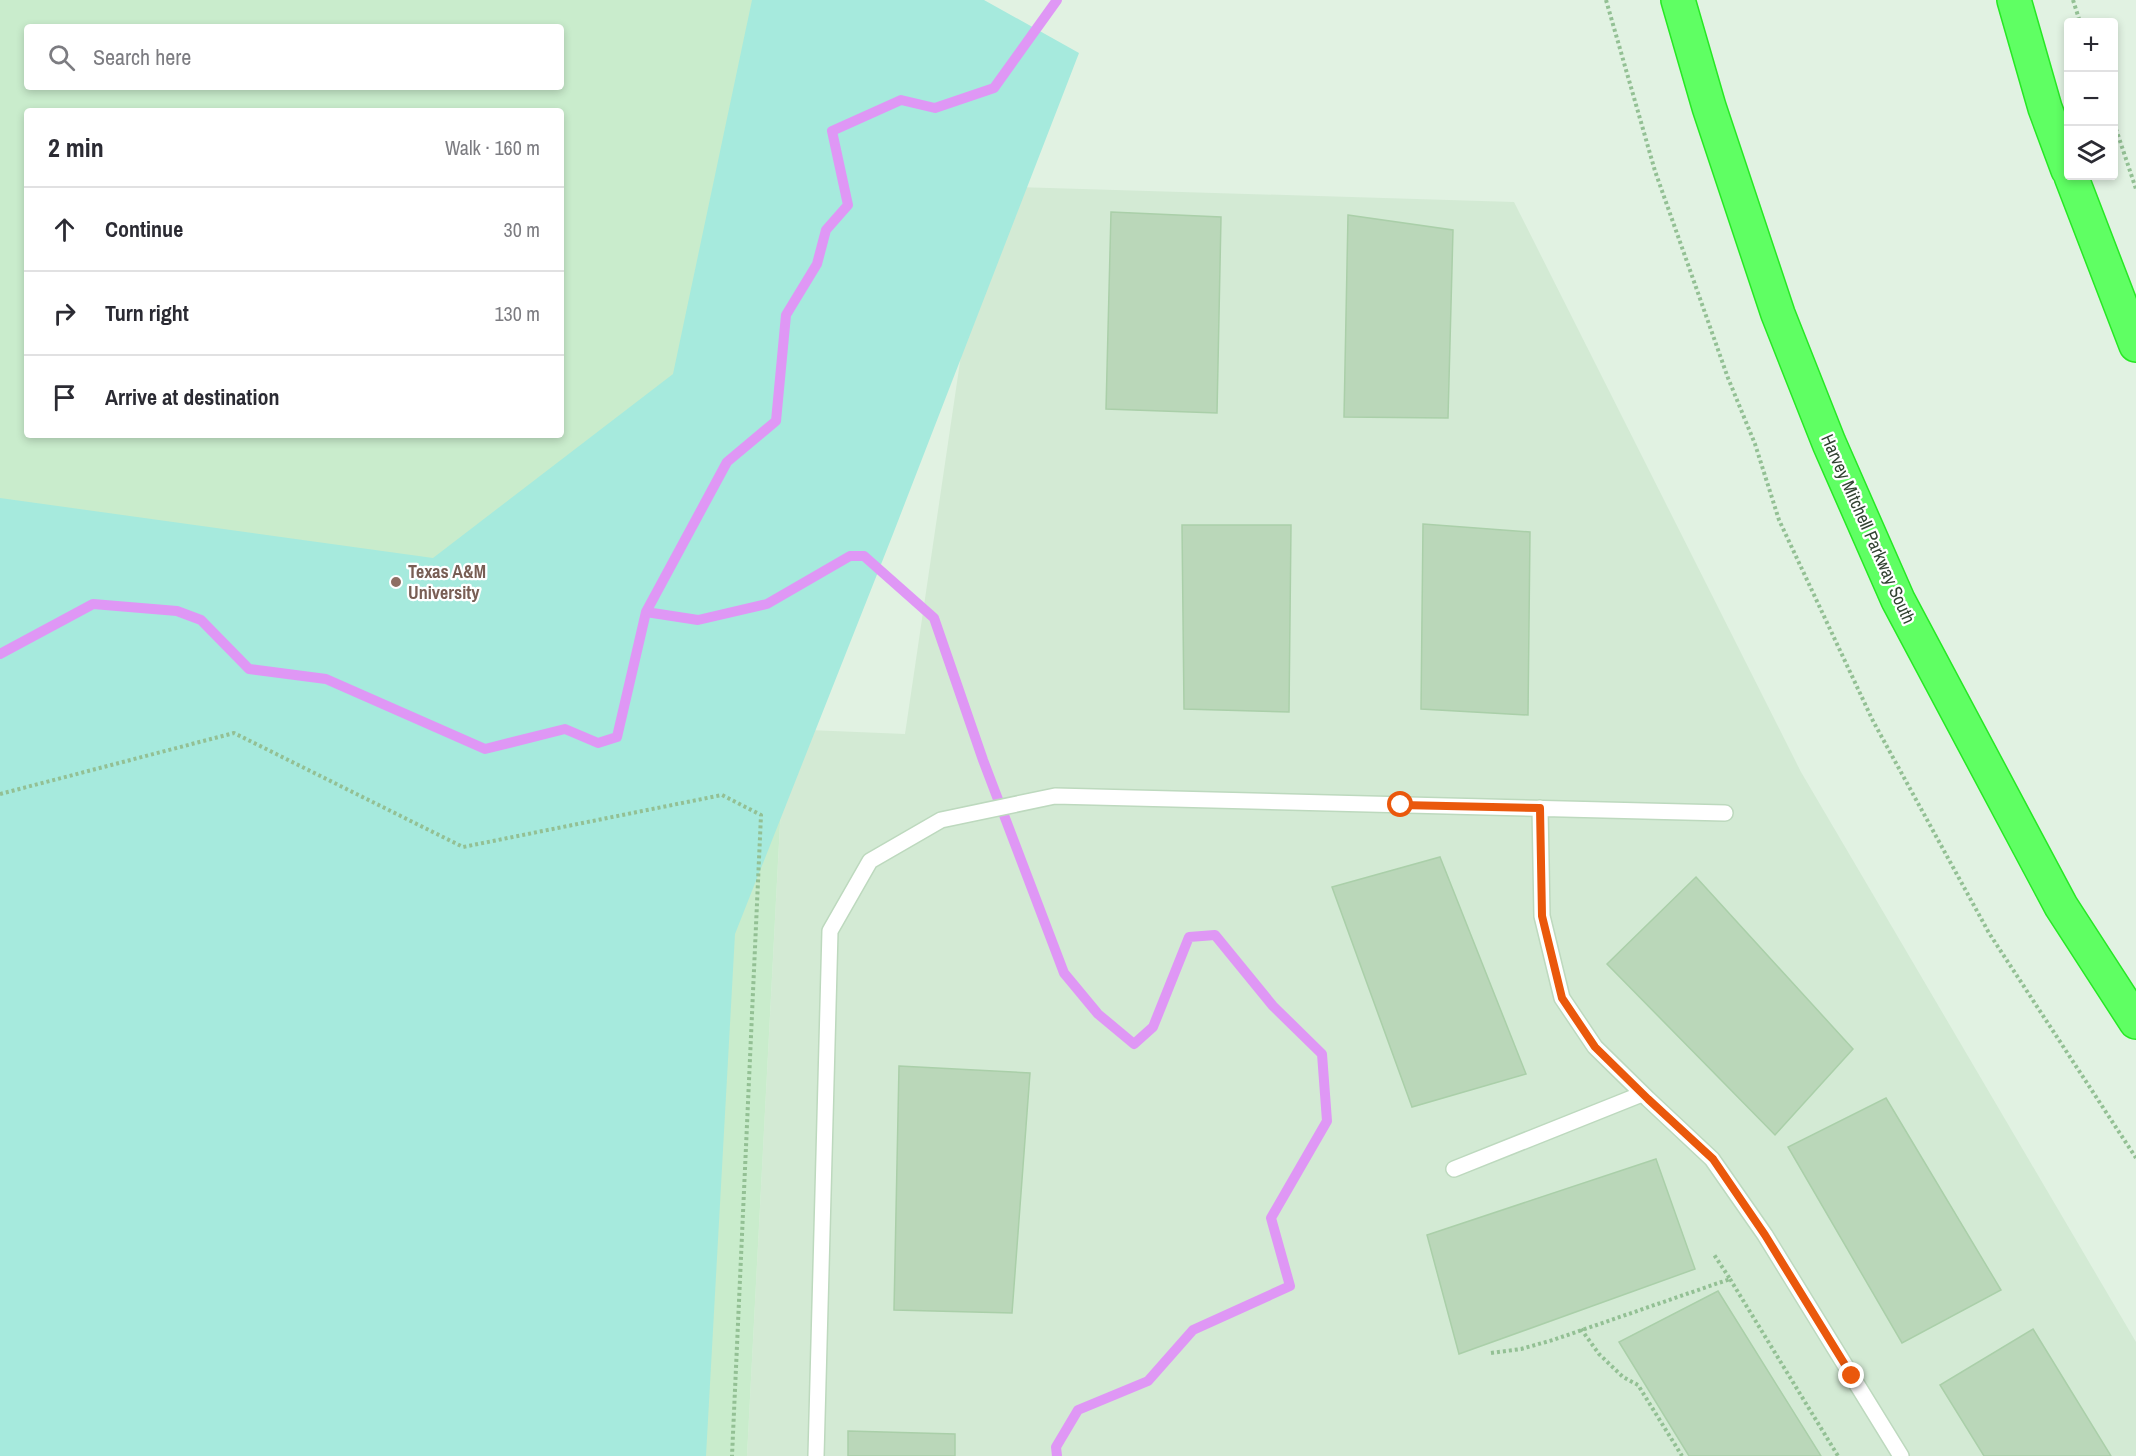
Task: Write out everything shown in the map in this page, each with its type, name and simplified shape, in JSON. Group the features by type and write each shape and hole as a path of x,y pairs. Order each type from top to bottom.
{"highway":[{"name":"Harvey Mitchell Parkway South","path":"1678,0 1709,107 1778,314 1829,443 1898,600 2061,906 2136,1022"},
{"path":"2014,0 2045,108 2064,159"},
{"path":"2073,180 2136,345"}],"lane":[{"path":"816,1456 830,931 870,861 941,820 1055,796 1725,813"},
{"path":"1540,808 1542,916 1562,998 1595,1047 1713,1159 1765,1235 1901,1456"},
{"path":"1454,1170 1642,1094"}],"path":[{"path":"1606,0 1655,171 1728,378 1755,444 1779,520 1873,721 1989,933 2136,1158"},
{"path":"2073,0 2079,18"},
{"path":"2115,126 2136,189"},
{"path":"0,794 234,734 463,847 722,795 761,815 732,1456"},
{"path":"1713,1253 1838,1456"},
{"path":"1491,1353 1521,1349 1730,1280"},
{"path":"1581,1329 1599,1354 1623,1377 1638,1385 1682,1456"}],"shaded area":[{"name":"Texas A&M University","path":"0,0 823,0 747,1456 0,1456"},
{"name":"Texas A&M University","path":"752,0 984,0 1079,53 735,934 706,1456 0,1456 0,498 433,558 673,374"},
{"path":"986,186 1514,202 1801,772 2136,1342 2136,1456 747,1456 785,729 905,734"}],"building":[{"path":"1111,212 1221,217 1217,413 1106,409"},
{"path":"1348,215 1453,230 1448,418 1344,417"},
{"path":"1423,524 1530,532 1528,715 1421,709"},
{"path":"1182,525 1291,525 1289,712 1184,709"},
{"path":"1440,857 1526,1074 1412,1107 1332,887"},
{"path":"1696,877 1853,1049 1775,1135 1607,964"},
{"path":"899,1066 1030,1073 1012,1313 894,1310"},
{"path":"1886,1098 2001,1290 1902,1343 1788,1147"},
{"path":"1656,1159 1695,1269 1459,1354 1427,1235"},
{"path":"1718,1291 1821,1456 1689,1456 1619,1342"},
{"path":"2033,1329 2111,1456 1984,1456 1940,1385"},
{"path":"848,1431 955,1434 955,1456 848,1456"}],"waterway":[{"path":"646,612 727,462 776,421 786,315 817,264 826,230 848,205 832,131 901,100 935,108 994,88 1057,0"},
{"path":"0,654 93,604 177,611 201,620 249,669 326,679 485,749 565,729 598,743 617,737 646,612 698,620 767,604 850,556 864,556 934,618 983,760 1064,973 1098,1014 1134,1044 1153,1027 1189,937 1215,935 1273,1006 1322,1054 1327,1121 1271,1218 1290,1286 1193,1330 1148,1381 1078,1410 1056,1447 1057,1456"}],"place":[{"name":"Texas A&M University","path":"396,582"}],"route":[{"path":"1401,805 1540,808 1542,916 1562,998 1595,1047 1713,1159 1765,1235 1852,1376"}]}
